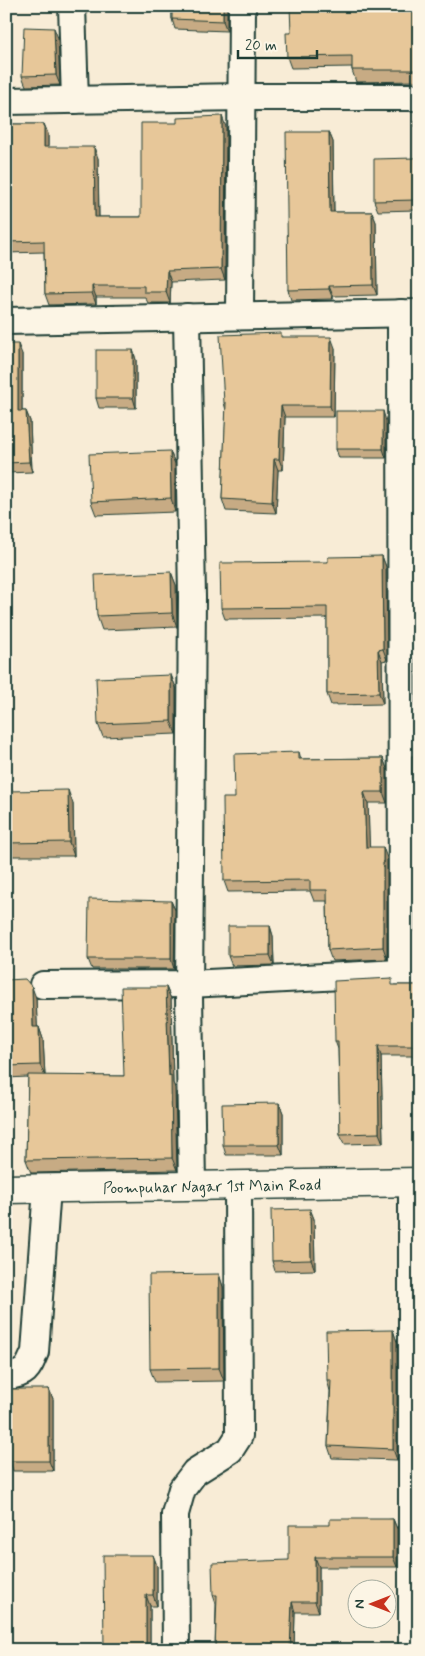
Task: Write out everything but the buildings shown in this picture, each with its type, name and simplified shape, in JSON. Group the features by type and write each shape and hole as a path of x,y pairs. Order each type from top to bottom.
{"main road":[{"name":"Poompuhar Nagar 1st Main Road","path":"6,1188 415,1182"}],"street":[{"path":"72,6 75,100"},
{"path":"240,316 243,97 242,6"},
{"path":"6,101 243,97 419,97"},
{"path":"6,321 410,313 410,972 190,984 43,985"},
{"path":"187,317 192,598 190,984 192,1186"},
{"path":"412,1650 415,1182"},
{"path":"176,1650 174,1514 182,1489 195,1472 230,1450 239,1436 238,1185"},
{"path":"6,1376 18,1375 28,1368 35,1352 47,1188"}]}
